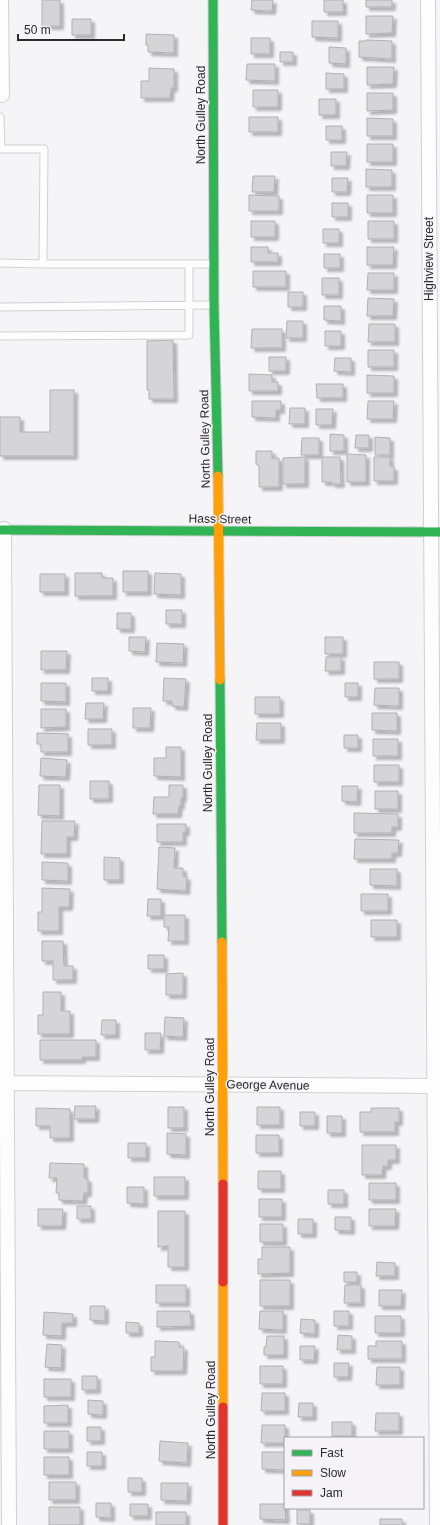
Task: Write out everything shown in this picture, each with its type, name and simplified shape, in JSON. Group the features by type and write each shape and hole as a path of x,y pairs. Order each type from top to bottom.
{"street":[{"path":"1,0 2,96"},
{"name":"North Gulley Road","path":"213,0 214,305 218,530 223,1084 223,1525"},
{"name":"Highview Street","path":"428,0 435,532 437,1525"},
{"path":"2,530 4,1083 9,1525"},
{"name":"Hass Street","path":"2,530 435,532"},
{"name":"George Avenue","path":"4,1083 437,1086"}],"lane":[{"path":"0,116 1,149 44,149 43,264"},
{"path":"0,264 214,264"},
{"path":"0,336 189,335 189,264"},
{"path":"0,307 214,305"}],"building":[{"path":"42,0 60,0 60,26 42,26"},
{"path":"252,0 273,0 272,11 251,10"},
{"path":"324,0 343,0 343,12 324,12"},
{"path":"366,0 392,0 392,7 366,7"},
{"path":"366,16 393,16 392,33 366,34"},
{"path":"72,19 91,19 91,35 72,35"},
{"path":"312,21 338,21 338,38 312,37"},
{"path":"146,34 174,35 174,53 148,52 148,45 146,45"},
{"path":"251,38 270,38 270,54 251,54"},
{"path":"359,41 392,41 392,59 359,57"},
{"path":"329,47 346,48 346,64 329,63"},
{"path":"280,52 293,52 293,62 280,62"},
{"path":"247,64 275,64 275,81 246,80"},
{"path":"367,67 394,67 393,84 367,85"},
{"path":"149,68 174,69 174,88 171,88 170,98 141,98 141,81 149,81"},
{"path":"326,73 344,74 344,89 326,89"},
{"path":"253,90 278,90 278,107 253,107"},
{"path":"367,93 393,93 393,110 367,111"},
{"path":"319,99 336,99 336,115 319,115"},
{"path":"249,117 278,117 278,132 249,132"},
{"path":"367,118 393,119 393,136 367,136"},
{"path":"326,126 342,126 342,140 326,140"},
{"path":"367,144 393,144 393,162 367,162"},
{"path":"331,152 347,152 346,166 331,166"},
{"path":"366,169 392,170 392,187 366,187"},
{"path":"253,176 275,176 274,192 252,192"},
{"path":"332,178 348,178 347,192 332,192"},
{"path":"249,195 279,196 279,211 249,211"},
{"path":"367,195 393,195 393,213 367,213"},
{"path":"332,203 348,203 348,217 332,217"},
{"path":"251,221 275,221 275,237 251,237"},
{"path":"368,221 394,221 394,239 368,239"},
{"path":"323,229 339,229 339,243 323,243"},
{"path":"251,247 268,247 268,253 278,253 278,262 251,262"},
{"path":"367,247 394,247 393,265 367,265"},
{"path":"324,254 340,254 340,268 324,268"},
{"path":"253,271 286,271 286,287 253,287"},
{"path":"368,273 394,273 394,290 367,290"},
{"path":"322,278 339,278 339,295 322,295"},
{"path":"288,292 303,292 303,307 288,307"},
{"path":"368,298 394,299 393,316 367,316"},
{"path":"324,306 341,306 341,321 324,320"},
{"path":"287,321 303,321 303,338 286,338"},
{"path":"369,324 395,324 395,342 368,342"},
{"path":"252,329 282,329 282,348 251,348"},
{"path":"325,331 341,331 341,346 325,346"},
{"path":"173,340 174,399 149,399 149,390 147,390 147,341"},
{"path":"368,350 394,350 394,367 368,367"},
{"path":"269,357 286,357 286,371 269,371"},
{"path":"335,358 351,358 351,372 334,371"},
{"path":"249,374 272,375 272,382 278,382 278,391 249,391"},
{"path":"367,375 394,376 394,393 367,393"},
{"path":"316,384 343,384 343,398 317,398"},
{"path":"50,390 74,390 74,456 0,456 0,417 20,417 20,432 50,432"},
{"path":"252,401 281,401 281,410 276,410 276,418 252,417"},
{"path":"368,401 394,401 393,419 367,419"},
{"path":"290,408 305,408 305,424 289,424"},
{"path":"316,409 333,409 332,425 316,425"},
{"path":"330,434 344,435 344,451 330,451"},
{"path":"356,435 369,435 369,448 355,448"},
{"path":"375,437 390,438 390,455 375,455"},
{"path":"302,438 319,438 319,455 301,455"},
{"path":"256,451 272,451 272,458 279,458 279,487 259,487 259,466 256,464"},
{"path":"347,454 366,455 366,482 347,482"},
{"path":"305,457 305,484 283,484 283,458"},
{"path":"322,457 340,457 341,484 322,482"},
{"path":"374,457 390,457 390,466 394,467 394,481 374,481"},
{"path":"123,571 148,571 148,592 123,592"},
{"path":"75,573 102,573 102,578 113,578 113,596 75,596"},
{"path":"155,573 181,574 181,595 154,594"},
{"path":"40,574 65,574 65,592 40,592"},
{"path":"166,610 182,610 182,624 166,624"},
{"path":"117,613 131,613 131,629 117,629"},
{"path":"129,637 146,637 145,652 129,651"},
{"path":"325,637 343,637 343,654 325,654"},
{"path":"157,643 184,644 183,663 156,662"},
{"path":"41,651 67,651 66,670 41,670"},
{"path":"326,657 341,657 341,671 325,671"},
{"path":"374,662 399,662 399,679 374,679"},
{"path":"92,678 108,678 108,691 92,691"},
{"path":"164,678 186,679 184,707 172,706 172,701 163,701"},
{"path":"41,683 66,683 66,702 41,701"},
{"path":"345,683 358,683 358,697 345,697"},
{"path":"375,688 399,688 399,706 374,705"},
{"path":"255,697 280,697 280,714 255,714"},
{"path":"86,703 104,703 103,719 85,719"},
{"path":"133,708 151,708 150,728 133,728"},
{"path":"41,709 66,709 66,727 41,728"},
{"path":"372,713 397,713 397,731 372,730"},
{"path":"257,723 281,723 281,740 256,740"},
{"path":"88,729 112,729 112,745 88,745"},
{"path":"37,733 68,734 68,752 41,752 41,744 37,744"},
{"path":"344,735 358,735 358,748 344,748"},
{"path":"373,739 398,739 398,756 373,756"},
{"path":"166,747 181,747 181,777 154,776 154,758 166,758"},
{"path":"41,758 67,760 66,777 40,776"},
{"path":"374,765 399,765 399,782 374,782"},
{"path":"90,781 109,781 109,799 90,799"},
{"path":"39,785 60,785 60,816 38,815"},
{"path":"169,785 183,785 183,798 181,798 181,805 179,806 178,814 153,814 154,797 169,797"},
{"path":"342,786 358,786 357,802 342,801"},
{"path":"375,791 398,791 398,809 375,809"},
{"path":"354,813 398,814 398,827 392,827 392,833 354,833"},
{"path":"42,821 75,821 74,837 67,837 67,854 41,854"},
{"path":"157,824 186,824 186,832 183,832 183,842 157,842"},
{"path":"355,839 399,840 398,853 392,853 392,859 354,859"},
{"path":"159,847 175,848 174,868 183,868 183,876 187,877 186,891 157,889"},
{"path":"104,857 120,858 120,880 104,880"},
{"path":"42,862 68,863 68,881 42,880"},
{"path":"370,869 397,869 397,886 370,885"},
{"path":"42,888 70,889 69,907 59,907 59,931 38,931 38,912 42,912"},
{"path":"361,894 388,894 388,911 361,911"},
{"path":"148,899 161,899 161,916 147,916"},
{"path":"164,915 185,915 185,941 168,941 169,927 164,927"},
{"path":"371,920 397,920 397,937 371,937"},
{"path":"42,941 63,941 64,966 73,966 73,980 53,980 53,961 42,961"},
{"path":"148,955 164,955 164,969 148,969"},
{"path":"183,973 183,995 166,995 166,974"},
{"path":"43,992 61,992 61,1011 70,1011 70,1034 38,1034 38,1015 43,1015"},
{"path":"165,1017 184,1018 183,1037 164,1036"},
{"path":"102,1020 116,1020 116,1035 101,1035"},
{"path":"145,1033 161,1033 160,1050 145,1050"},
{"path":"40,1040 96,1040 96,1057 82,1057 82,1060 40,1060"},
{"path":"75,1106 96,1106 95,1119 74,1119"},
{"path":"168,1107 184,1107 184,1128 168,1128"},
{"path":"257,1107 280,1107 280,1125 257,1125"},
{"path":"36,1108 70,1109 70,1138 50,1138 50,1126 36,1126"},
{"path":"371,1108 399,1108 399,1122 395,1122 395,1132 360,1132 360,1112 371,1112"},
{"path":"300,1112 315,1112 315,1126 300,1126"},
{"path":"327,1116 342,1116 342,1133 327,1133"},
{"path":"167,1133 186,1134 186,1155 167,1154"},
{"path":"256,1135 279,1135 279,1153 256,1153"},
{"path":"128,1143 146,1143 146,1158 128,1158"},
{"path":"362,1145 396,1145 396,1160 388,1160 388,1166 383,1166 382,1175 362,1175"},
{"path":"50,1163 84,1164 84,1178 88,1179 88,1193 84,1193 83,1201 59,1200 59,1193 56,1193 57,1178 49,1178"},
{"path":"258,1171 281,1171 281,1189 258,1189"},
{"path":"154,1177 185,1177 185,1196 154,1196"},
{"path":"369,1183 396,1183 396,1200 369,1200"},
{"path":"127,1187 144,1187 144,1204 127,1203"},
{"path":"328,1190 344,1190 344,1204 328,1204"},
{"path":"259,1199 282,1199 282,1217 259,1217"},
{"path":"77,1206 91,1206 91,1219 77,1219"},
{"path":"38,1209 63,1209 62,1226 38,1226"},
{"path":"369,1209 396,1209 395,1226 369,1226"},
{"path":"158,1211 185,1211 185,1267 168,1267 168,1246 158,1247"},
{"path":"335,1217 351,1217 351,1231 335,1230"},
{"path":"298,1219 313,1219 313,1234 298,1234"},
{"path":"260,1224 283,1224 283,1242 260,1242"},
{"path":"262,1247 290,1247 290,1273 258,1274 258,1259 262,1259"},
{"path":"377,1262 395,1263 395,1276 376,1276"},
{"path":"344,1272 357,1272 357,1282 344,1282"},
{"path":"260,1280 290,1280 290,1306 260,1306"},
{"path":"156,1285 186,1285 186,1303 156,1303"},
{"path":"345,1285 361,1285 361,1303 344,1303"},
{"path":"379,1290 402,1290 401,1306 379,1306"},
{"path":"90,1306 105,1306 105,1321 90,1320"},
{"path":"157,1311 190,1311 191,1326 157,1327"},
{"path":"260,1311 283,1311 283,1330 259,1329"},
{"path":"334,1311 349,1311 349,1326 334,1326"},
{"path":"44,1312 73,1314 73,1323 62,1323 62,1336 43,1335"},
{"path":"375,1316 401,1316 401,1333 375,1333"},
{"path":"301,1319 315,1320 315,1334 300,1333"},
{"path":"126,1322 139,1323 139,1333 126,1333"},
{"path":"338,1335 352,1336 352,1350 337,1350"},
{"path":"267,1336 284,1336 284,1355 264,1355 264,1347 266,1347"},
{"path":"155,1341 179,1342 179,1347 184,1347 183,1371 151,1371 151,1357 155,1357"},
{"path":"376,1341 402,1341 402,1359 368,1359 368,1346 376,1346"},
{"path":"47,1344 62,1345 61,1368 45,1367"},
{"path":"300,1346 315,1346 314,1360 300,1360"},
{"path":"334,1363 349,1363 348,1377 334,1377"},
{"path":"260,1366 283,1366 283,1384 260,1384"},
{"path":"377,1367 400,1367 400,1385 376,1385"},
{"path":"82,1376 97,1376 97,1390 82,1390"},
{"path":"44,1379 71,1379 71,1397 44,1397"},
{"path":"262,1393 285,1393 285,1411 261,1411"},
{"path":"88,1400 103,1401 103,1415 88,1414"},
{"path":"299,1403 313,1403 313,1417 298,1417"},
{"path":"68,1405 68,1423 44,1423 44,1406"},
{"path":"376,1413 399,1413 399,1431 375,1431"},
{"path":"332,1422 352,1422 352,1436 332,1436"},
{"path":"262,1425 285,1425 284,1443 261,1443"},
{"path":"87,1427 101,1427 101,1441 87,1441"},
{"path":"44,1431 69,1431 69,1449 44,1449"},
{"path":"160,1441 188,1443 187,1463 159,1461"},
{"path":"87,1452 102,1452 102,1466 87,1466"},
{"path":"262,1452 284,1452 284,1470 262,1469"},
{"path":"44,1457 69,1457 69,1475 44,1475"},
{"path":"128,1478 142,1478 142,1492 128,1492"},
{"path":"49,1482 76,1482 76,1500 49,1500"},
{"path":"161,1483 188,1483 187,1501 161,1500"},
{"path":"96,1503 111,1503 111,1518 96,1517"},
{"path":"130,1504 148,1504 148,1516 130,1516"},
{"path":"260,1504 284,1504 286,1520 260,1519"},
{"path":"49,1507 80,1507 80,1525 49,1525"},
{"path":"297,1510 310,1510 310,1524 297,1524"},
{"path":"156,1512 186,1512 186,1525 156,1525"},
{"path":"380,1519 402,1519 402,1525 380,1525"}],"traffic: fast":[{"path":"213,0 214,305 218,476"},
{"path":"0,530 440,532"},
{"path":"220,680 222,942"}],"traffic: slow":[{"path":"218,476 220,680"},
{"path":"222,942 223,1184"},
{"path":"223,1282 223,1407"}],"traffic: jam":[{"path":"223,1184 223,1282"},
{"path":"223,1407 223,1525"}]}
